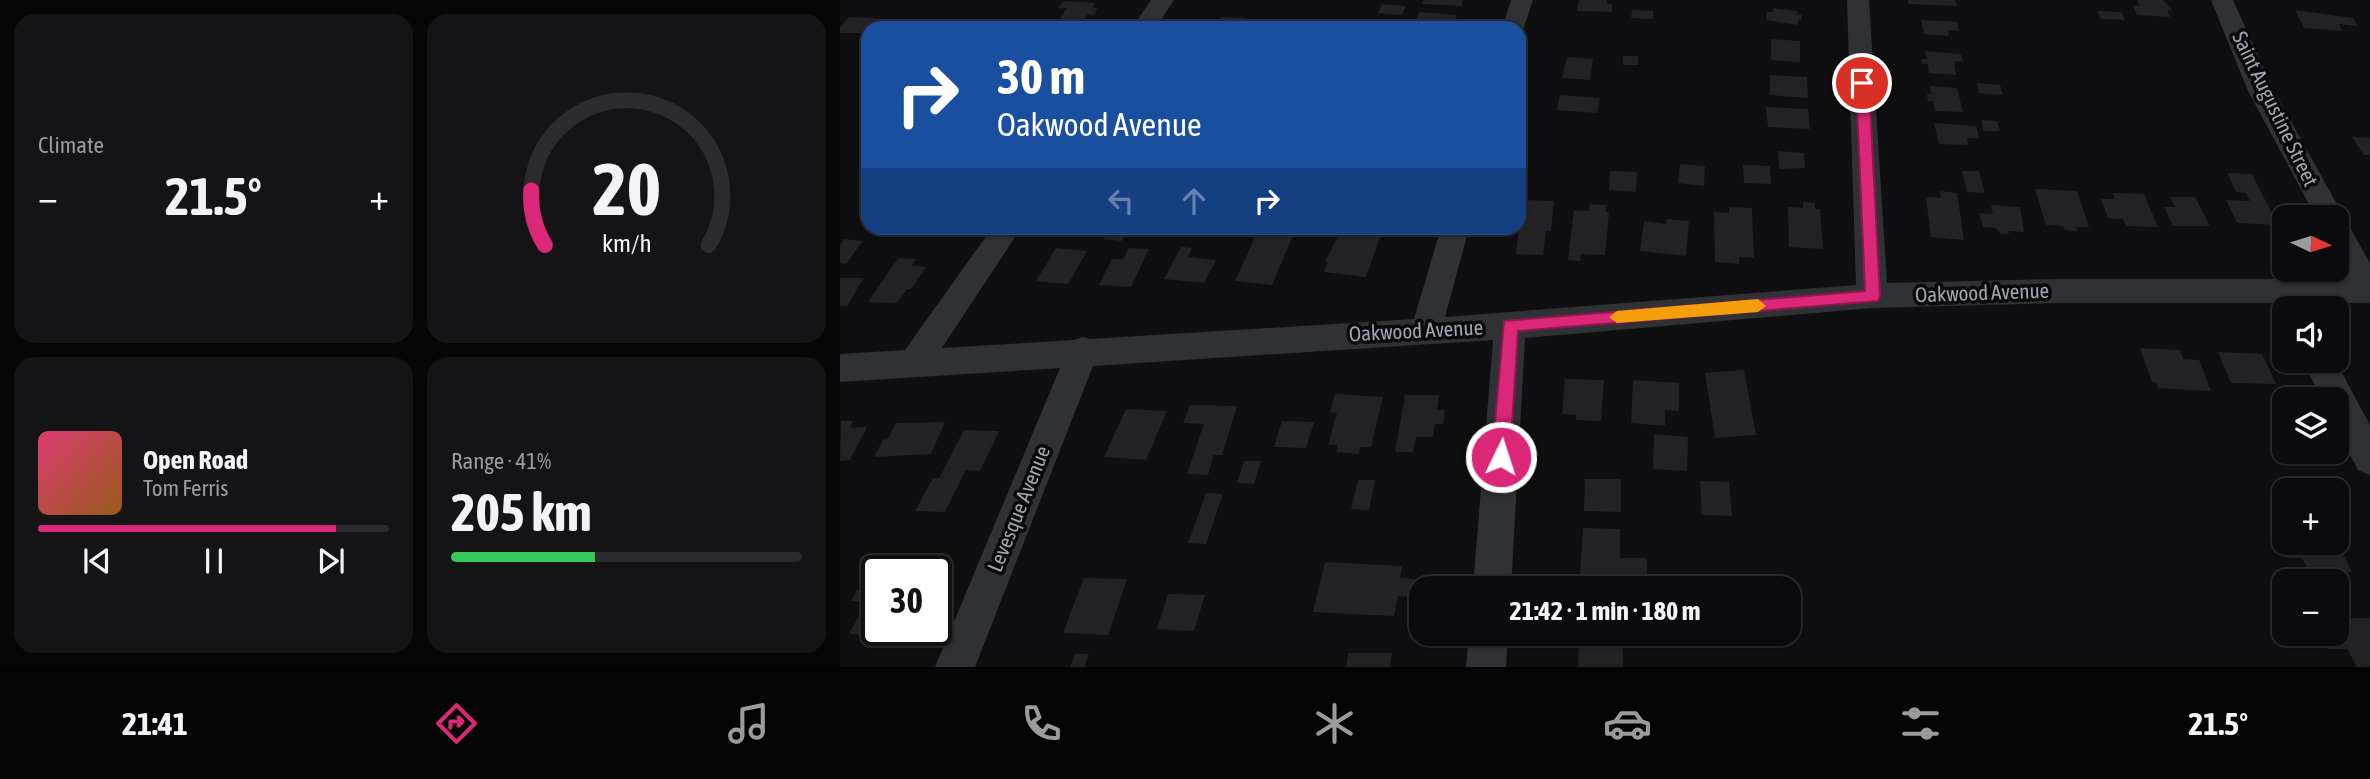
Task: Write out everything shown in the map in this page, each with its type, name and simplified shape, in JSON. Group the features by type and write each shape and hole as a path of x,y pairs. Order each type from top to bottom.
{"street":[{"path":"1149,21 1163,0"},
{"path":"1516,21 1522,0"},
{"path":"1858,0 1872,296"},
{"name":"Saint Augustine Street","path":"2222,0 2261,91 2323,205"},
{"path":"915,362 1002,235"},
{"path":"1426,330 1453,235"},
{"path":"2349,253 2370,291"},
{"name":"Oakwood Avenue","path":"840,368 1510,326 1872,296 2058,291 2272,299"},
{"name":"Oakwood Avenue","path":"2318,296 2370,291"},
{"path":"1493,576 1510,326"},
{"name":"Levesque Avenue","path":"955,667 1083,351"},
{"path":"2325,373 2370,459"},
{"path":"1486,667 1488,646"}],"building":[{"path":"1424,0 1463,0 1462,6 1422,4"},
{"path":"1579,0 1607,0 1607,4 1612,4 1612,12 1577,11"},
{"path":"1908,0 1955,0 1957,6 1909,4"},
{"path":"2137,0 2163,0 2172,10 2167,10 2170,17 2137,15 2133,6 2140,6"},
{"path":"1063,1 1095,3 1092,8 1098,8 1094,15 1088,14 1083,21 1059,20 1067,8 1058,8"},
{"path":"1382,4 1406,6 1402,15 1378,13"},
{"path":"1773,8 1797,11 1797,14 1802,15 1801,21 1798,20 1798,25 1766,20 1767,12 1773,12"},
{"path":"1632,10 1653,11 1653,19 1631,18"},
{"path":"2295,10 2353,18 2358,26 2339,24 2342,31 2304,28"},
{"path":"2097,11 2121,12 2125,20 2101,19"},
{"path":"1419,12 1457,15 1455,21 1416,21"},
{"path":"849,17 887,19 861,21 861,33 840,33 840,27"},
{"path":"1221,17 1247,18 1246,21 1219,21"},
{"path":"1921,20 1957,22 1959,31 1948,30 1949,36 1924,34"},
{"path":"1771,39 1800,41 1800,62 1771,60"},
{"path":"1925,51 1961,54 1963,62 1954,61 1956,75 1929,73 1928,64 1922,64 1921,59 1927,59"},
{"path":"1623,56 1638,56 1638,65 1623,65"},
{"path":"1567,57 1593,59 1590,80 1562,78"},
{"path":"1770,75 1807,77 1808,98 1770,95"},
{"path":"1977,83 2000,85 2003,95 1979,93"},
{"path":"1930,86 1957,88 1963,112 1935,111 1933,101 1928,101"},
{"path":"1560,95 1600,98 1597,113 1557,110"},
{"path":"1766,107 1808,109 1810,129 1768,127"},
{"path":"1981,120 1997,121 2000,131 1983,131"},
{"path":"1934,123 1976,126 1979,138 1967,138 1968,145 1939,144"},
{"path":"2352,137 2370,138 2370,155 2364,155"},
{"path":"1778,151 1804,153 1805,168 1779,169"},
{"path":"1680,164 1705,166 1704,186 1678,183"},
{"path":"1743,165 1770,166 1771,184 1744,183"},
{"path":"1610,171 1637,172 1636,192 1609,190"},
{"path":"1962,171 1979,171 1985,193 1967,192"},
{"path":"2227,173 2252,174 2272,213 2272,225 2237,223 2226,200 2250,201 2246,193 2236,192"},
{"path":"2035,189 2077,191 2089,227 2076,227 2078,231 2065,230 2063,226 2046,225"},
{"path":"1940,191 1957,193 1964,240 1931,237 1926,197 1941,198"},
{"path":"2112,193 2144,194 2158,227 2126,226 2123,219 2108,218 2101,199 2115,199"},
{"path":"2170,197 2195,197 2210,226 2173,226 2164,207 2175,207"},
{"path":"1526,200 1554,201 1551,231 1546,231 1543,255 1516,254 1518,235 1526,235"},
{"path":"1803,202 1815,203 1815,209 1820,209 1823,249 1789,247 1788,207 1803,208"},
{"path":"1590,204 1606,205 1606,212 1609,212 1605,255 1581,254 1580,261 1568,260 1574,210 1589,211"},
{"path":"1991,205 2020,207 2024,232 2008,231 2009,234 2001,234 1996,228 1983,227 1979,213 1993,214"},
{"path":"1729,207 1752,208 1754,258 1739,257 1739,264 1715,262 1714,212 1729,213"},
{"path":"1667,219 1689,221 1686,256 1640,251 1644,221 1666,224"},
{"path":"1106,235 1126,235 1122,241 1103,239"},
{"path":"1256,235 1293,235 1272,285 1235,281"},
{"path":"1338,235 1381,235 1366,277 1324,272 1328,262 1325,262"},
{"path":"844,239 863,241 846,264 840,263 840,245"},
{"path":"1181,247 1192,248 1188,257 1216,260 1204,283 1164,279"},
{"path":"1056,248 1087,251 1068,284 1036,281"},
{"path":"1129,248 1149,249 1131,287 1099,285 1112,259 1123,259"},
{"path":"898,258 916,259 911,266 926,267 911,289 907,289 897,303 868,302"},
{"path":"840,278 864,278 847,306 840,306"},
{"path":"2140,348 2180,350 2183,359 2199,360 2211,391 2158,388 2156,382 2152,382"},
{"path":"2218,352 2262,354 2276,384 2231,383"},
{"path":"1744,370 1756,435 1715,438 1705,373"},
{"path":"1565,379 1604,380 1601,421 1576,420 1576,415 1562,414"},
{"path":"1633,380 1679,383 1679,411 1665,410 1665,426 1631,423"},
{"path":"1335,394 1383,397 1371,447 1360,447 1359,454 1336,452 1338,445 1328,445 1337,413 1330,412"},
{"path":"1405,395 1439,395 1437,410 1445,410 1443,424 1435,424 1433,437 1416,437 1413,452 1395,452"},
{"path":"1190,405 1237,406 1222,455 1214,455 1208,475 1187,474 1204,424 1183,423"},
{"path":"1126,409 1167,411 1146,460 1104,457"},
{"path":"841,421 853,421 850,428 867,427 850,460 840,461"},
{"path":"1282,421 1314,422 1306,448 1274,447"},
{"path":"945,422 931,454 874,457 896,423"},
{"path":"964,430 999,431 980,471 966,470 945,512 915,511 933,478 939,478"},
{"path":"1654,434 1688,437 1687,471 1653,469"},
{"path":"1244,461 1261,461 1254,484 1237,483"},
{"path":"1585,479 1621,479 1621,512 1584,511"},
{"path":"1358,480 1375,480 1369,510 1351,509"},
{"path":"1700,481 1729,482 1732,516 1702,515"},
{"path":"1206,493 1223,494 1206,544 1188,543"},
{"path":"1583,528 1620,529 1620,558 1647,558 1647,576 1580,576"},
{"path":"2286,555 2344,555 2352,572 2349,569 2308,569 2302,558 2287,558"},
{"path":"1325,562 1402,566 1400,578 1409,579 1409,597 1398,596 1394,616 1313,612"},
{"path":"1084,578 1127,579 1108,635 1063,633"},
{"path":"857,590 861,590 861,602 851,601"},
{"path":"1168,594 1205,595 1194,631 1157,629"},
{"path":"861,611 861,635 849,634"},
{"path":"2349,618 2370,618 2370,667 2357,667 2347,649 2327,649 2326,646 2349,646"},
{"path":"1579,646 1623,646 1623,667 1578,667"},
{"path":"1348,653 1392,653 1390,667 1346,667"},
{"path":"1075,654 1089,654 1084,667 1070,667"}],"slow traffic":[{"path":"1617,317 1758,306"}],"route":[{"path":"1501,457 1510,326 1872,296 1862,83"}]}
